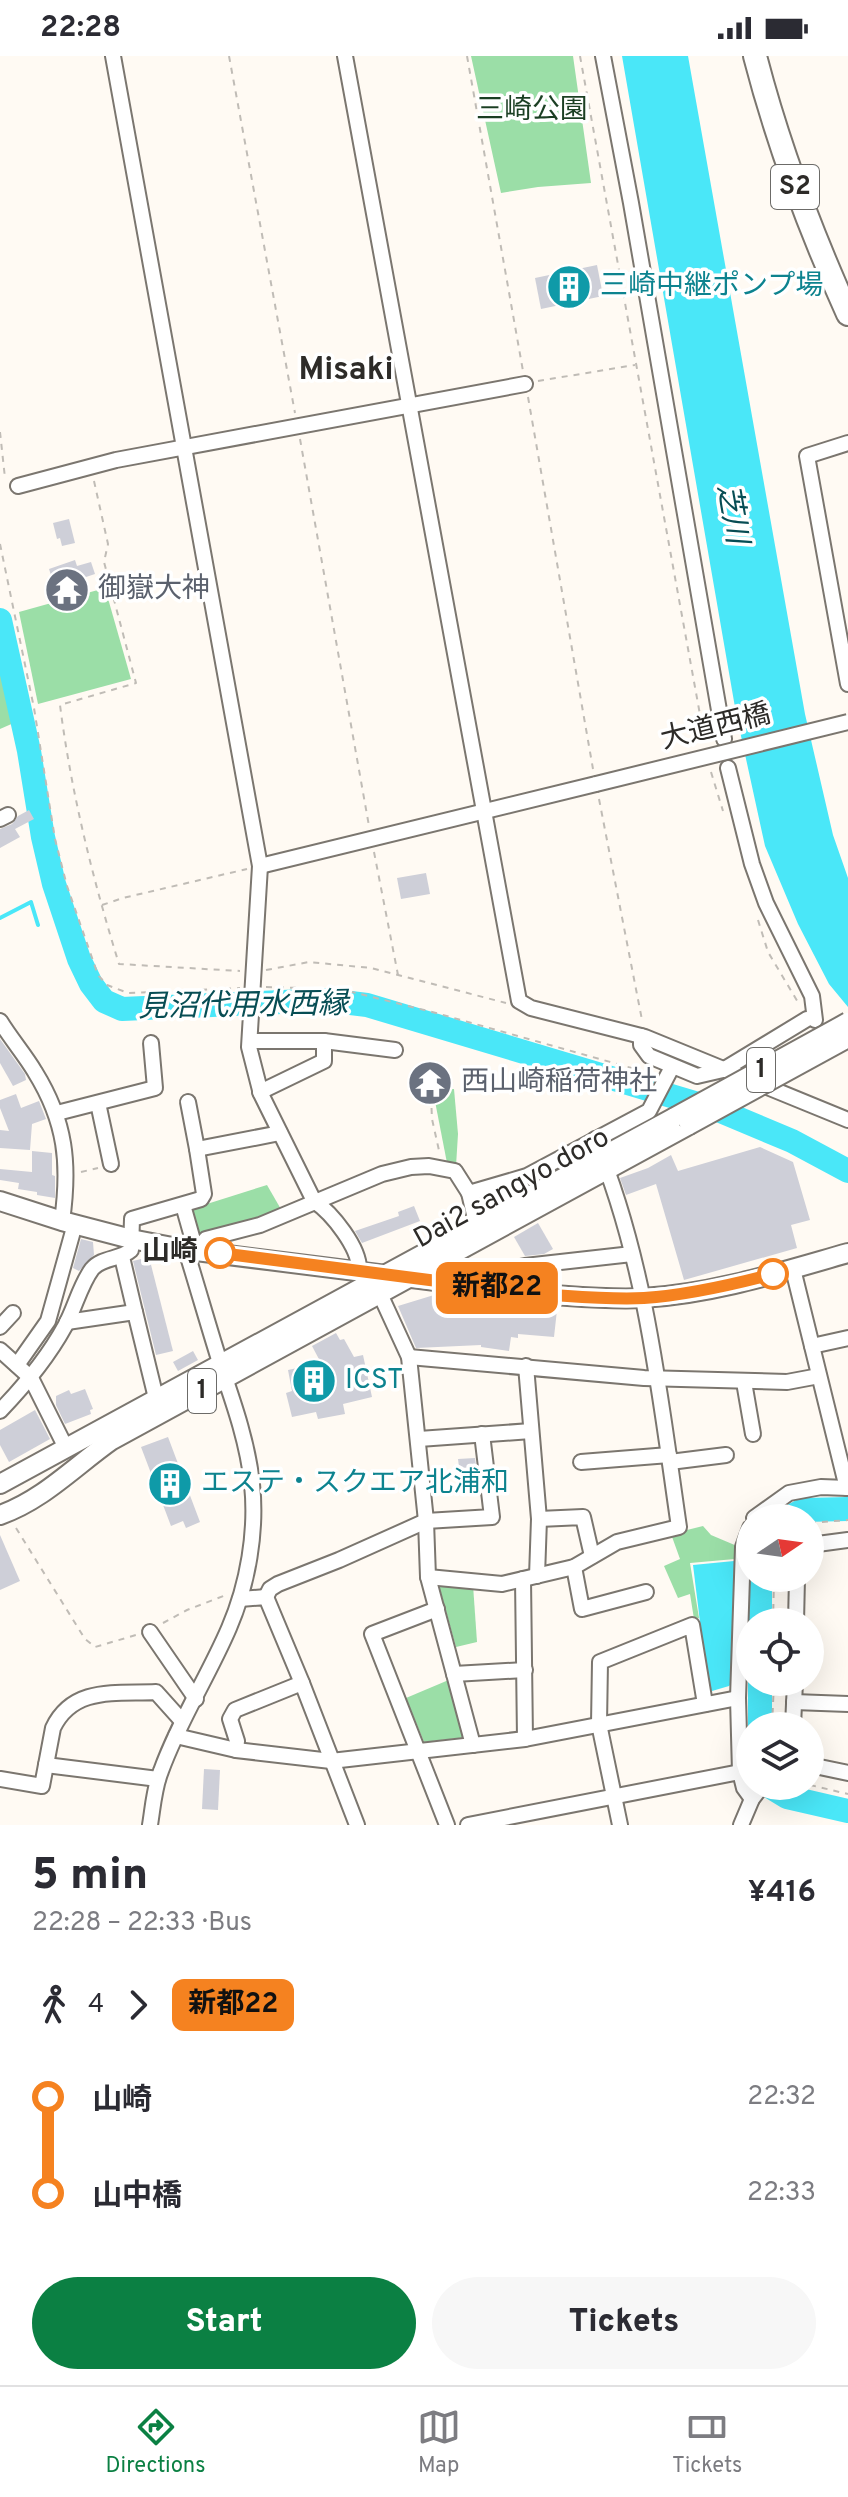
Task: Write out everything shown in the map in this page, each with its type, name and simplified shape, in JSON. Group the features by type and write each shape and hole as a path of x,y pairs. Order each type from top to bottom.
{"highway":[{"name":"S2","path":"755,56 791,177 848,314"},
{"name":"S2","path":"766,56 795,163 848,289"}],"main road":[{"name":"Dai2 sangyo doro","path":"682,1121 848,1022"},
{"name":"Dai2 sangyo doro","path":"3,1514 43,1493 112,1440 385,1273 602,1155 682,1121 848,1038"},
{"name":"Dai2 sangyo doro","path":"0,1484 156,1398 223,1370 380,1294 602,1155"},
{"path":"0,1201 68,1223 192,1250 538,1294 642,1298 704,1290 848,1253"}],"street":[{"path":"113,56 260,866 249,1047 260,1092 280,1133 314,1201 323,1207 355,1248 359,1270"},
{"path":"345,56 519,1001 531,1008 643,1036 848,1120"},
{"path":"603,56 724,739"},
{"path":"18,486 185,446 525,384"},
{"path":"848,443 807,456 848,684"},
{"name":"大道西橋","path":"260,866 485,812 597,789 848,722"},
{"path":"643,1036 640,1042 646,1053 668,1076 697,1076 723,1070 811,1019 812,996 766,903 752,864 728,768"},
{"path":"0,1021 35,1071 57,1113 66,1177 68,1223 48,1321 17,1365"},
{"path":"250,1041 324,1041 395,1050"},
{"path":"260,1092 324,1061 324,1041"},
{"path":"57,1113 155,1088 151,1043"},
{"path":"469,1193 602,1155 649,1111 668,1076"},
{"path":"0,1411 50,1353 90,1272 103,1261 122,1257 131,1250 132,1219 201,1199 204,1194 188,1102"},
{"path":"98,1103 111,1164"},
{"path":"197,1149 280,1133"},
{"path":"428,1577 502,1584 574,1567 617,1542 679,1527 642,1298 602,1155"},
{"path":"192,1250 206,1239 260,1225 382,1174 411,1167 455,1171 469,1193 476,1223"},
{"path":"150,1825 158,1779 182,1721 196,1699 230,1627 241,1594 251,1540 252,1482 239,1423 189,1260 192,1250 183,1205"},
{"path":"467,1284 477,1276 525,1266 632,1254"},
{"path":"122,1257 156,1398"},
{"path":"774,1504 789,1493 821,1487 848,1488 793,1269"},
{"path":"380,1294 409,1357 419,1439 428,1577 473,1745"},
{"path":"67,1322 135,1312"},
{"path":"0,1327 13,1313"},
{"path":"812,1346 848,1338"},
{"path":"0,1350 31,1378 66,1448"},
{"path":"409,1357 657,1378 787,1382 819,1376"},
{"path":"525,1739 530,1578 539,1519 526,1366"},
{"path":"744,1382 753,1434"},
{"path":"419,1439 531,1431"},
{"path":"357,1825 266,1597 270,1589 278,1584 426,1521 492,1517 482,1434"},
{"path":"581,1462 726,1455"},
{"path":"539,1519 583,1517 592,1556"},
{"path":"824,1543 848,1540"},
{"path":"574,1567 582,1609 646,1592"},
{"path":"738,1712 742,1592"},
{"path":"241,1594 266,1597"},
{"path":"437,1609 372,1634 447,1825"},
{"path":"620,1825 599,1724 600,1662 692,1625 705,1704"},
{"path":"150,1632 196,1699"},
{"path":"454,1674 525,1670"},
{"path":"236,1750 237,1741 230,1719 235,1710 302,1683"},
{"path":"0,1779 42,1786 53,1728 65,1708 94,1694 156,1692 182,1721"},
{"path":"794,1696 794,1712"},
{"path":"176,1736 236,1750 331,1761 525,1739 738,1698"},
{"path":"794,1702 848,1704"},
{"path":"46,1765 158,1779"},
{"path":"824,1768 848,1773"},
{"path":"468,1825 736,1773"},
{"path":"741,1825 753,1800"}],"path":[{"path":"229,56 398,975"},
{"path":"467,56 643,1036"},
{"path":"580,56 706,744"},
{"path":"525,384 636,364"},
{"path":"0,432 6,482 18,486"},
{"path":"90,467 108,544 104,562 136,683 60,705 101,906 119,964 252,984 340,989 668,1076"},
{"path":"0,544 34,708 55,839 67,886 98,975 107,985 128,993 252,984 309,962 371,968 511,1004 519,1001"},
{"path":"101,906 260,866"},
{"path":"431,1096 432,1119 443,1168"},
{"path":"66,1177 111,1164"},
{"path":"3,1514 85,1639 95,1647 150,1632 187,1610 241,1594"},
{"path":"824,1522 848,1520"},
{"path":"824,1788 848,1794"}],"green space":[{"name":"三崎公園","path":"471,56 573,56 591,183 501,193"},
{"path":"105,588 131,679 38,704 19,612"},
{"path":"0,638 16,722 0,729"},
{"path":"454,1089 458,1134 456,1166 447,1163 433,1091"},
{"path":"267,1185 282,1211 259,1222 197,1236 191,1209"},
{"path":"703,1526 711,1535 736,1546 735,1559 690,1563 699,1618 694,1619 690,1594 678,1598 664,1566 680,1559 671,1534"},
{"path":"443,1581 473,1585 477,1642 456,1647 439,1586"},
{"path":"451,1679 467,1737 424,1742 406,1698"}],"water":[{"name":"芝川","path":"622,56 688,56 805,714 833,835 848,878 848,1007 829,984 798,924 765,846 736,713"},
{"path":"734,1561 733,1682 712,1691 708,1687 693,1565"}],"building":[{"name":"三崎中継ポンプ場","path":"597,265 603,296 541,309 535,278"},
{"path":"69,519 75,543 62,546 53,523"},
{"path":"75,560 77,566 91,562 95,574 74,581 78,594 59,600 49,569"},
{"path":"29,810 34,819 15,829 20,837 0,848 0,829"},
{"path":"426,873 430,894 401,899 397,878"},
{"path":"0,1039 25,1074 26,1080 13,1086 0,1063"},
{"path":"16,1094 21,1108 39,1101 46,1119 32,1124 30,1150 0,1148 0,1130 9,1131 0,1100"},
{"path":"760,1147 793,1162 810,1220 791,1225 797,1248 684,1280 656,1184 626,1195 620,1178 671,1155 678,1171"},
{"path":"32,1151 52,1153 55,1198 18,1189 19,1183 0,1180 0,1169 32,1172"},
{"path":"414,1206 420,1221 362,1243 355,1231 399,1216 398,1212"},
{"path":"538,1223 553,1249 544,1254 525,1256 514,1237"},
{"path":"81,1239 93,1242 94,1255 79,1271 73,1268"},
{"path":"149,1257 173,1351 156,1355 133,1261"},
{"path":"434,1295 436,1306 471,1298 557,1310 554,1337 518,1334 518,1338 511,1337 509,1351 481,1345 416,1348 398,1306"},
{"path":"336,1333 340,1340 344,1339 354,1357 363,1355 372,1397 343,1404 345,1414 318,1419 316,1412 292,1417 286,1393 292,1391 288,1370 321,1363 312,1346"},
{"path":"193,1351 198,1360 178,1371 173,1362"},
{"path":"85,1389 93,1409 90,1410 91,1414 65,1424 56,1405 56,1396 69,1390 71,1394"},
{"path":"35,1410 50,1439 9,1462 0,1445 0,1430"},
{"name":"エステ・スクエア北浦和","path":"168,1437 200,1522 186,1528 183,1521 171,1526 141,1447"},
{"path":"475,1458 479,1489 462,1491 458,1459"},
{"path":"0,1535 20,1581 0,1590"},
{"path":"204,1769 220,1770 218,1810 202,1809"}],"waterway":[{"name":"見沼代用水西縁","path":"0,620 54,884 79,959 91,984 104,1001 122,1009 326,1000 367,1005 718,1110 792,1141 848,1171"},
{"path":"0,918 31,902 38,925"},
{"name":"見沼代用水西縁","path":"824,1510 848,1509"},
{"name":"見沼代用水西縁","path":"760,1592 760,1608"},
{"name":"見沼代用水西縁","path":"760,1696 760,1712"},
{"name":"見沼代用水西縁","path":"800,1800 848,1811"}],"bus line":[{"name":"新都22","path":"220,1253 538,1294 589,1297 642,1298 688,1293 773,1274"}],"place":[{"name":"三崎中継ポンプ場","path":"569,287"},
{"name":"御嶽大神","path":"67,590"},
{"name":"西山崎稲荷神社","path":"430,1083"},
{"name":"山崎","path":"220,1253"},
{"name":"ICST","path":"314,1381"},
{"name":"エステ・スクエア北浦和","path":"170,1484"}],"district":[{"name":"Misaki","path":"346,371"}]}
